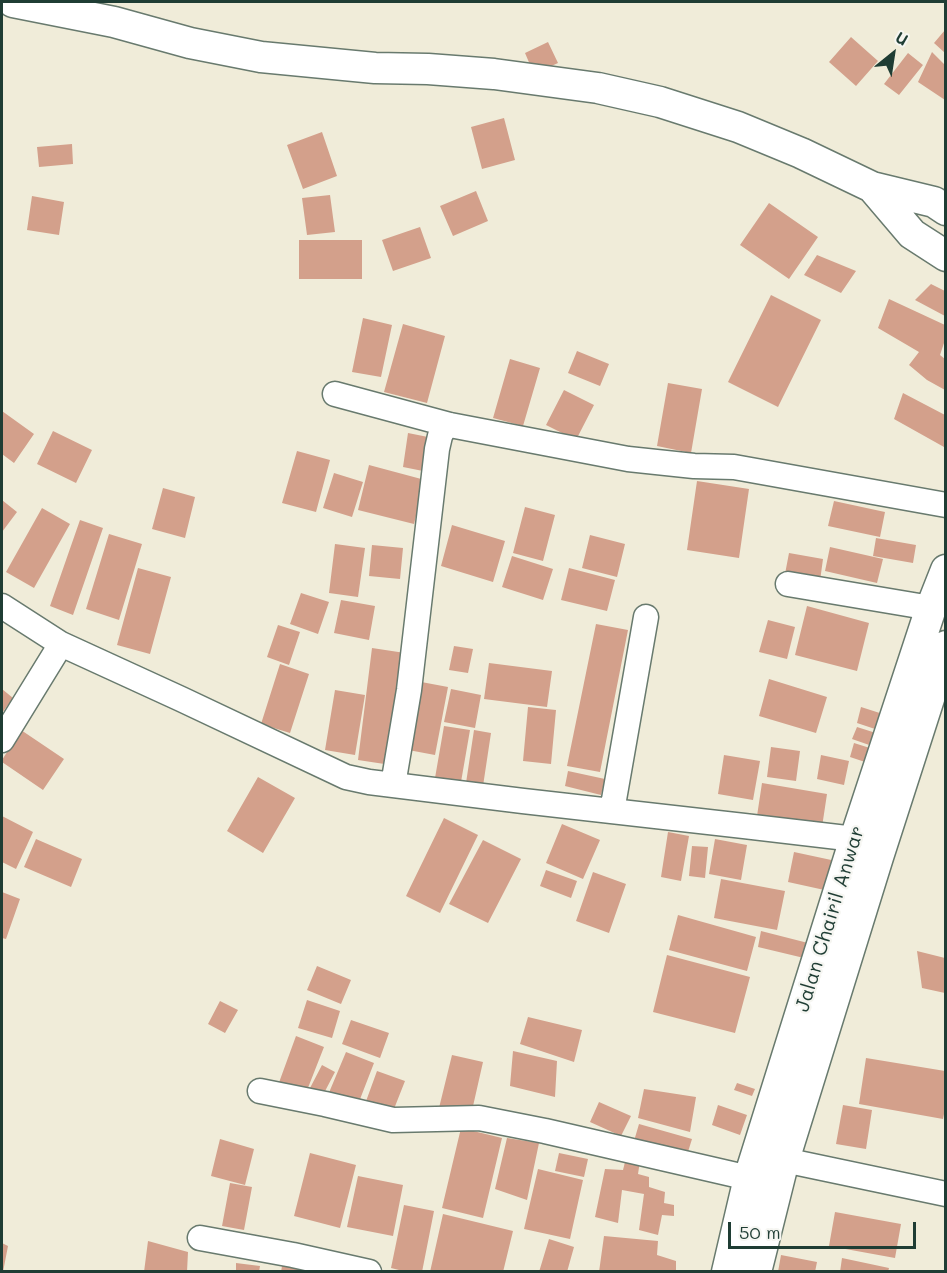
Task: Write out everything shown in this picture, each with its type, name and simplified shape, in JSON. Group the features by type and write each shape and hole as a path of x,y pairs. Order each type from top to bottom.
{"main road":[{"path":"13,2 114,22 190,43 261,57 375,68 494,74 598,88 660,102 738,127 801,153 872,187 934,202 945,210"},
{"path":"872,187 912,234 945,256"},
{"name":"Jalan Chairil Anwar","path":"756,1272 784,1160 855,839 945,570"},
{"name":"Jalan Chairil Anwar","path":"727,1272 749,1178 824,985 945,646"}],"street":[{"path":"335,394 450,425 628,459 694,466 734,466 945,505"},
{"path":"393,785 409,690 437,449 443,430 450,425"},
{"path":"788,584 931,608"},
{"path":"2,606 61,644 346,777 512,800 855,839"},
{"path":"612,811 646,617"},
{"path":"2,740 61,644"},
{"path":"260,1091 393,1120 479,1118 749,1178"},
{"path":"784,1160 945,1194"},
{"path":"200,1238 332,1262 369,1272"}],"building":[{"path":"945,30 945,53 934,43"},
{"path":"851,37 878,61 856,86 829,62"},
{"path":"548,42 558,63 534,74 525,53"},
{"path":"932,52 945,65 945,100 918,82"},
{"path":"908,53 923,65 899,95 884,84"},
{"path":"504,118 515,160 482,169 471,127"},
{"path":"322,132 337,176 303,189 287,145"},
{"path":"72,144 73,164 39,167 37,147"},
{"path":"476,191 488,221 453,236 440,206"},
{"path":"330,195 335,232 307,235 302,198"},
{"path":"32,196 64,202 59,235 27,230"},
{"path":"769,203 818,237 789,279 740,245"},
{"path":"420,227 431,258 393,271 382,240"},
{"path":"299,240 362,240 362,279 299,279"},
{"path":"817,255 856,271 841,293 804,275"},
{"path":"931,284 945,291 945,316 915,300"},
{"path":"771,295 821,320 778,407 728,382"},
{"path":"889,299 945,325 945,340 940,355 945,359 945,390 927,380 909,365 919,352 878,328"},
{"path":"363,318 392,325 381,377 352,372"},
{"path":"403,324 445,336 427,403 384,392"},
{"path":"577,351 609,364 600,386 568,373"},
{"path":"510,359 540,368 523,426 493,418"},
{"path":"668,383 702,389 691,453 657,446"},
{"path":"564,390 594,405 576,440 546,425"},
{"path":"903,393 945,415 944,447 894,419"},
{"path":"2,411 34,434 14,463 2,454"},
{"path":"53,431 92,450 76,483 37,464"},
{"path":"408,433 428,437 423,471 403,467"},
{"path":"297,451 330,460 316,512 282,503"},
{"path":"369,465 425,480 414,524 358,510"},
{"path":"334,473 363,482 352,517 323,508"},
{"path":"697,481 749,489 739,558 687,550"},
{"path":"163,488 195,497 185,538 152,529"},
{"path":"2,500 17,512 2,532"},
{"path":"834,501 885,512 880,537 828,526"},
{"path":"525,507 555,515 543,561 513,553"},
{"path":"42,508 70,524 34,588 6,572"},
{"path":"80,520 103,528 73,615 50,606"},
{"path":"452,525 505,541 493,582 441,566"},
{"path":"109,534 142,544 119,620 86,609"},
{"path":"590,535 625,544 617,577 582,568"},
{"path":"876,538 916,545 913,563 873,556"},
{"path":"335,544 365,548 358,597 329,593"},
{"path":"372,545 403,548 400,579 369,576"},
{"path":"830,547 883,559 877,583 825,571"},
{"path":"789,553 823,559 820,581 785,574"},
{"path":"512,556 553,569 543,600 502,587"},
{"path":"138,568 171,577 150,654 117,645"},
{"path":"569,568 615,580 607,611 561,600"},
{"path":"301,593 329,602 318,634 290,624"},
{"path":"341,600 375,606 369,640 334,633"},
{"path":"807,606 869,623 857,671 795,655"},
{"path":"768,620 795,627 787,659 759,652"},
{"path":"596,624 628,630 600,772 567,766"},
{"path":"278,625 300,632 289,665 267,657"},
{"path":"454,646 473,649 468,673 449,670"},
{"path":"372,648 405,653 391,765 358,760"},
{"path":"489,663 552,671 547,707 484,699"},
{"path":"280,664 309,674 290,733 261,724"},
{"path":"769,679 827,697 816,733 759,716"},
{"path":"416,681 448,687 435,755 403,749"},
{"path":"2,689 13,698 2,713"},
{"path":"451,689 481,695 475,728 444,722"},
{"path":"335,690 365,695 355,755 325,750"},
{"path":"528,707 556,710 551,764 523,761"},
{"path":"861,707 886,715 881,731 857,723"},
{"path":"444,726 470,730 461,782 435,778"},
{"path":"857,727 879,734 875,747 852,739"},
{"path":"21,730 64,759 43,790 2,762"},
{"path":"474,730 491,733 483,786 466,783"},
{"path":"854,743 873,749 868,763 850,757"},
{"path":"771,747 800,751 796,781 767,777"},
{"path":"724,755 760,761 753,800 718,794"},
{"path":"821,755 849,761 844,785 817,779"},
{"path":"568,771 605,779 601,795 565,786"},
{"path":"258,777 295,798 263,853 227,831"},
{"path":"762,783 827,794 822,827 757,816"},
{"path":"2,816 33,832 16,869 2,862"},
{"path":"444,818 478,835 440,913 406,896"},
{"path":"562,824 600,840 583,879 546,863"},
{"path":"668,832 689,836 681,881 661,877"},
{"path":"36,839 82,859 71,887 24,867"},
{"path":"715,839 747,845 741,880 709,874"},
{"path":"483,840 521,859 488,923 449,904"},
{"path":"692,846 708,847 705,878 689,876"},
{"path":"794,852 836,861 829,891 788,882"},
{"path":"546,870 577,881 571,898 540,886"},
{"path":"593,872 626,884 609,933 576,921"},
{"path":"721,879 785,891 777,930 714,918"},
{"path":"2,892 20,899 6,939 2,938"},
{"path":"678,915 756,937 747,971 669,950"},
{"path":"761,931 808,943 804,958 758,947"},
{"path":"917,951 945,958 945,993 922,988"},
{"path":"667,955 750,977 735,1033 653,1012"},
{"path":"317,966 351,980 341,1004 307,990"},
{"path":"307,1000 340,1011 332,1038 298,1028"},
{"path":"220,1001 238,1010 225,1033 208,1024"},
{"path":"528,1017 582,1030 574,1062 520,1044"},
{"path":"351,1020 389,1033 380,1058 342,1044"},
{"path":"296,1036 324,1047 304,1098 277,1088"},
{"path":"513,1051 557,1061 555,1097 510,1086"},
{"path":"346,1052 374,1063 357,1107 328,1095"},
{"path":"452,1055 483,1062 471,1115 439,1108"},
{"path":"866,1058 945,1071 943,1119 859,1104"},
{"path":"322,1065 335,1072 323,1095 310,1088"},
{"path":"377,1071 405,1081 392,1114 365,1104"},
{"path":"737,1083 755,1089 752,1096 734,1090"},
{"path":"644,1089 696,1097 690,1132 638,1118"},
{"path":"599,1102 631,1116 621,1136 590,1122"},
{"path":"718,1105 747,1115 740,1135 712,1125"},
{"path":"843,1105 872,1110 866,1149 836,1144"},
{"path":"639,1124 692,1139 687,1155 634,1141"},
{"path":"461,1128 502,1138 483,1218 442,1208"},
{"path":"507,1138 539,1143 527,1200 495,1189"},
{"path":"220,1139 254,1149 245,1185 211,1176"},
{"path":"310,1153 356,1165 340,1228 294,1216"},
{"path":"559,1153 588,1159 584,1177 555,1171"},
{"path":"626,1158 640,1161 638,1174 649,1177 649,1187 665,1192 664,1203 674,1205 674,1216 662,1215 658,1235 639,1230 644,1194 622,1190 618,1223 595,1217 605,1169 623,1170"},
{"path":"538,1169 583,1180 570,1239 524,1229"},
{"path":"358,1176 403,1185 393,1236 347,1227"},
{"path":"230,1183 252,1187 244,1230 222,1226"},
{"path":"404,1205 434,1211 422,1272 407,1272 391,1268"},
{"path":"835,1212 901,1224 895,1258 829,1246"},
{"path":"443,1214 513,1231 503,1272 430,1272"},
{"path":"604,1236 658,1241 657,1255 676,1261 676,1272 599,1272"},
{"path":"549,1239 574,1247 567,1272 539,1272"},
{"path":"148,1241 188,1252 187,1272 144,1272"},
{"path":"2,1243 8,1246 3,1272 2,1272"},
{"path":"781,1255 817,1262 815,1272 778,1272"},
{"path":"842,1258 889,1268 888,1272 840,1272"},
{"path":"283,1260 314,1272 281,1272"},
{"path":"236,1263 260,1266 259,1272 236,1272"}]}
